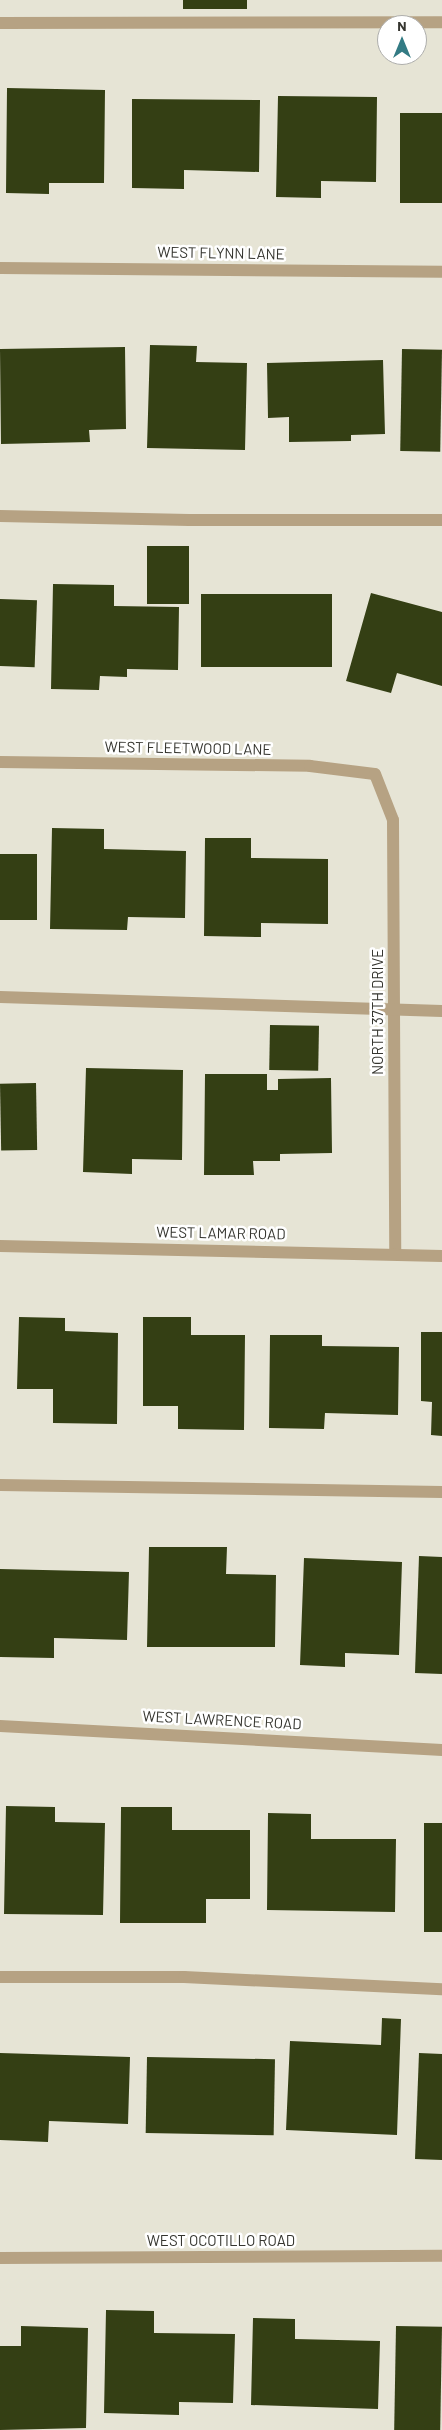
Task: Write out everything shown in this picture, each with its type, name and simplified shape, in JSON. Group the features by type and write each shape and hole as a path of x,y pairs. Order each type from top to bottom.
{"street":[{"path":"0,23 442,22"},
{"name":"WEST FLYNN LANE","path":"0,268 442,272"},
{"path":"0,516 189,520 442,520"},
{"name":"WEST FLEETWOOD LANE","path":"0,762 310,766 375,774"},
{"name":"NORTH 37TH DRIVE","path":"375,774 393,820 396,1252"},
{"path":"0,997 442,1011"},
{"name":"WEST LAMAR ROAD","path":"0,1246 396,1252 442,1256"},
{"path":"0,1485 442,1492"},
{"name":"WEST LAWRENCE ROAD","path":"0,1726 442,1750"},
{"path":"0,1977 184,1977 442,1989"},
{"name":"WEST OCOTILLO ROAD","path":"0,2258 442,2256"}],"building":[{"path":"183,0 247,0 247,9 183,9"},
{"path":"7,88 105,90 104,183 49,183 49,194 6,193"},
{"path":"278,96 377,97 376,182 321,181 321,198 276,197"},
{"path":"132,99 260,100 259,172 184,170 184,189 132,188"},
{"path":"400,113 442,113 442,203 400,203"},
{"path":"150,345 197,346 196,362 247,363 245,450 147,448"},
{"path":"125,347 126,429 89,430 90,442 1,444 0,349"},
{"path":"402,349 442,350 440,452 400,451"},
{"path":"383,360 385,434 351,435 351,441 289,442 289,417 268,418 267,363"},
{"path":"147,546 189,546 189,604 147,604"},
{"path":"53,584 114,585 114,606 179,607 178,670 127,669 127,677 100,676 99,690 51,689"},
{"path":"371,593 442,612 442,686 397,673 391,693 346,681"},
{"path":"201,594 332,594 332,667 201,667"},
{"path":"0,599 37,600 35,667 0,666"},
{"path":"52,828 104,829 104,849 186,851 185,918 128,917 127,930 50,929"},
{"path":"205,838 251,838 251,858 328,859 328,924 261,923 261,937 204,936"},
{"path":"0,854 37,854 37,920 0,920"},
{"path":"270,1025 319,1026 318,1071 269,1070"},
{"path":"86,1068 183,1070 182,1160 132,1159 132,1174 83,1172"},
{"path":"205,1074 267,1074 267,1090 278,1090 278,1079 331,1078 332,1153 280,1154 280,1161 253,1161 254,1175 204,1175"},
{"path":"36,1083 37,1150 1,1151 0,1084"},
{"path":"19,1317 65,1318 65,1331 118,1333 117,1424 53,1423 53,1389 17,1389"},
{"path":"143,1317 191,1317 191,1335 245,1335 244,1430 178,1429 178,1406 143,1406"},
{"path":"421,1332 442,1332 442,1436 431,1435 432,1402 421,1401"},
{"path":"270,1335 322,1335 322,1346 399,1347 398,1415 325,1413 324,1429 269,1428"},
{"path":"149,1547 227,1547 226,1574 276,1575 275,1647 147,1647"},
{"path":"419,1556 442,1557 442,1674 415,1673"},
{"path":"304,1558 402,1562 399,1655 345,1653 345,1667 300,1665"},
{"path":"0,1569 129,1572 127,1640 54,1638 54,1658 0,1657"},
{"path":"6,1806 55,1807 55,1822 105,1823 103,1915 4,1914"},
{"path":"121,1807 172,1807 172,1830 250,1830 250,1899 206,1899 206,1923 120,1923"},
{"path":"268,1813 311,1814 311,1839 396,1839 395,1912 267,1910"},
{"path":"424,1823 442,1823 442,1932 424,1932"},
{"path":"382,2018 401,2019 397,2135 286,2130 290,2041 381,2045"},
{"path":"0,2053 130,2057 128,2124 49,2121 48,2142 0,2140"},
{"path":"419,2053 442,2054 442,2160 415,2159"},
{"path":"147,2057 275,2059 274,2135 146,2133"},
{"path":"106,2310 154,2311 154,2333 235,2334 233,2403 179,2402 179,2415 104,2413"},
{"path":"253,2318 295,2319 295,2339 380,2341 378,2409 251,2405"},
{"path":"21,2326 88,2328 86,2428 0,2430 0,2346 21,2346"},
{"path":"396,2326 442,2327 440,2430 394,2430"}]}
